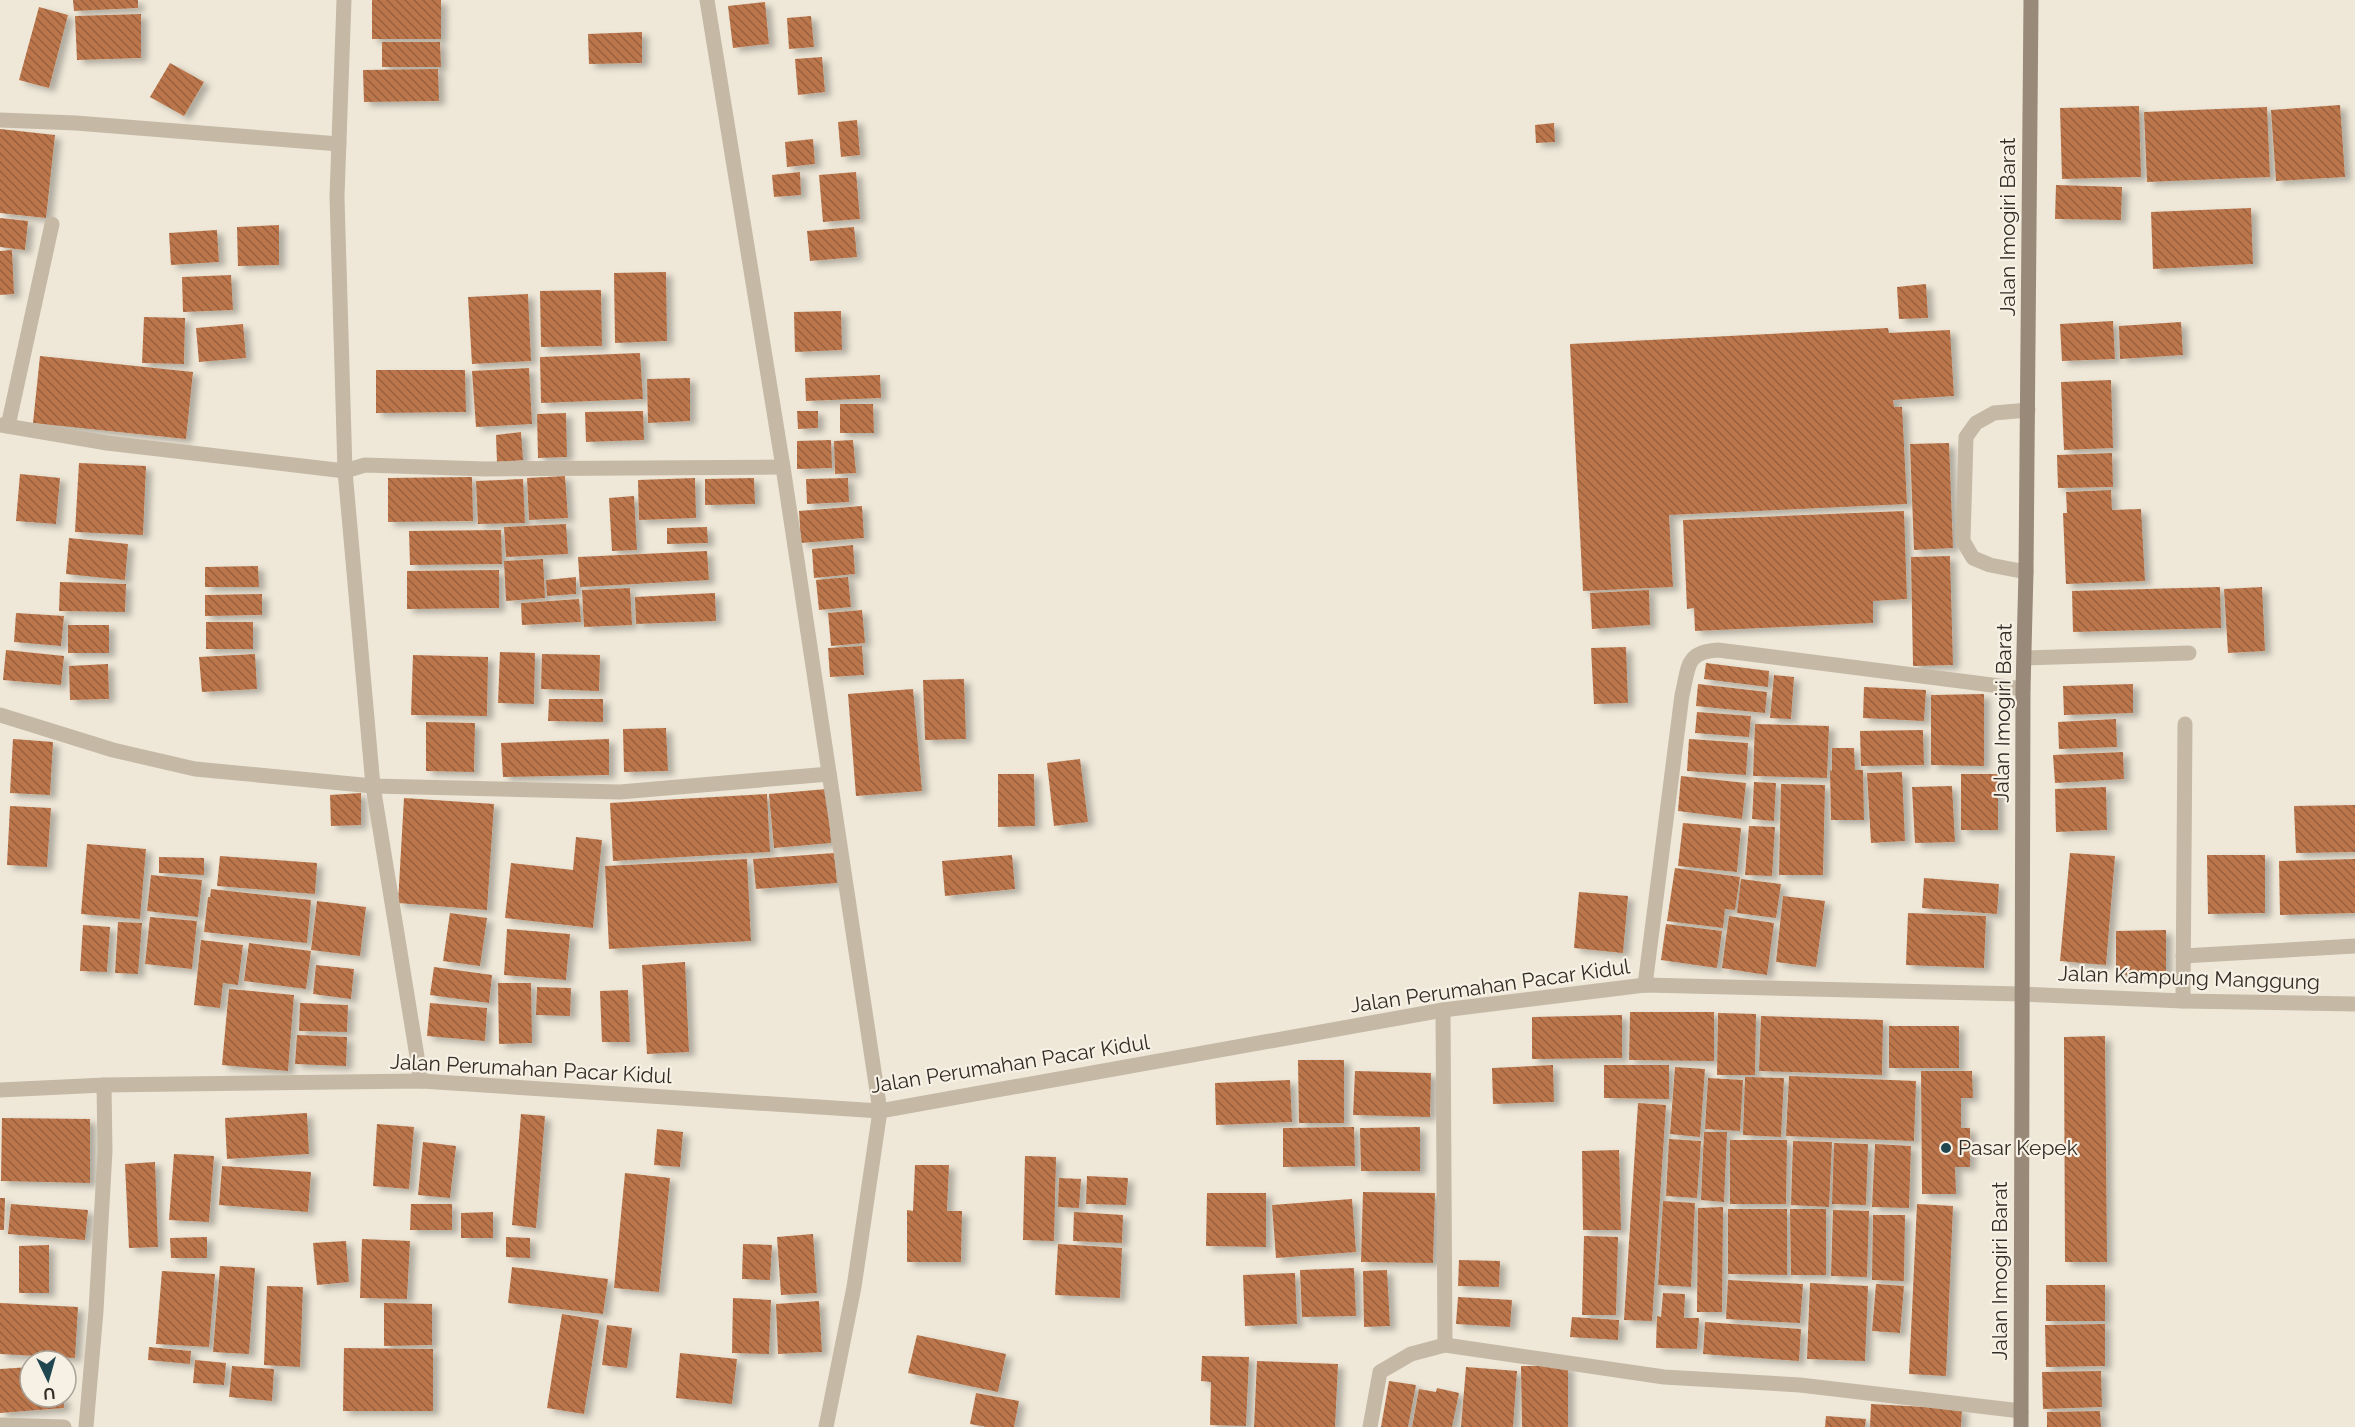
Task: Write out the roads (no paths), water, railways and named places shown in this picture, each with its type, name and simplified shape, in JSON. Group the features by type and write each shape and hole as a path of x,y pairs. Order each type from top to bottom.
{"main road":[{"name":"Jalan Imogiri Barat","path":"2021,1427 2023,689 2031,0"}],"street":[{"path":"344,0 337,197 345,471 373,786 421,1081"},
{"path":"707,0 783,467 880,1111 854,1287 826,1427"},
{"path":"0,120 76,123 339,144"},
{"path":"52,224 4,425 107,442 345,471 365,465 485,469 783,467"},
{"path":"2026,572 1990,565 1973,558 1963,542 1966,437 1976,423 1994,413 2028,410"},
{"path":"1645,985 1682,695 1690,662 1701,651 1718,650 2023,689"},
{"path":"2024,658 2189,653"},
{"path":"0,716 113,750 195,769 373,786 620,792 829,774"},
{"path":"2183,1001 2185,724"},
{"path":"2183,956 2355,946"},
{"name":"Jalan Perumahan Pacar Kidul","path":"0,1090 104,1085 421,1081 880,1111 1443,1010 1645,985 2021,994"},
{"name":"Jalan Kampung Manggung","path":"2021,994 2183,1001 2355,1004"},
{"path":"1443,1010 1445,1345"},
{"path":"86,1427 96,1311 105,1151 104,1085"},
{"path":"1370,1427 1380,1372 1410,1354 1445,1345 1664,1377 1800,1385 2021,1411"},
{"path":"0,1425 64,1427"}],"place":[{"name":"Pasar Kepek","path":"1946,1148"}]}
